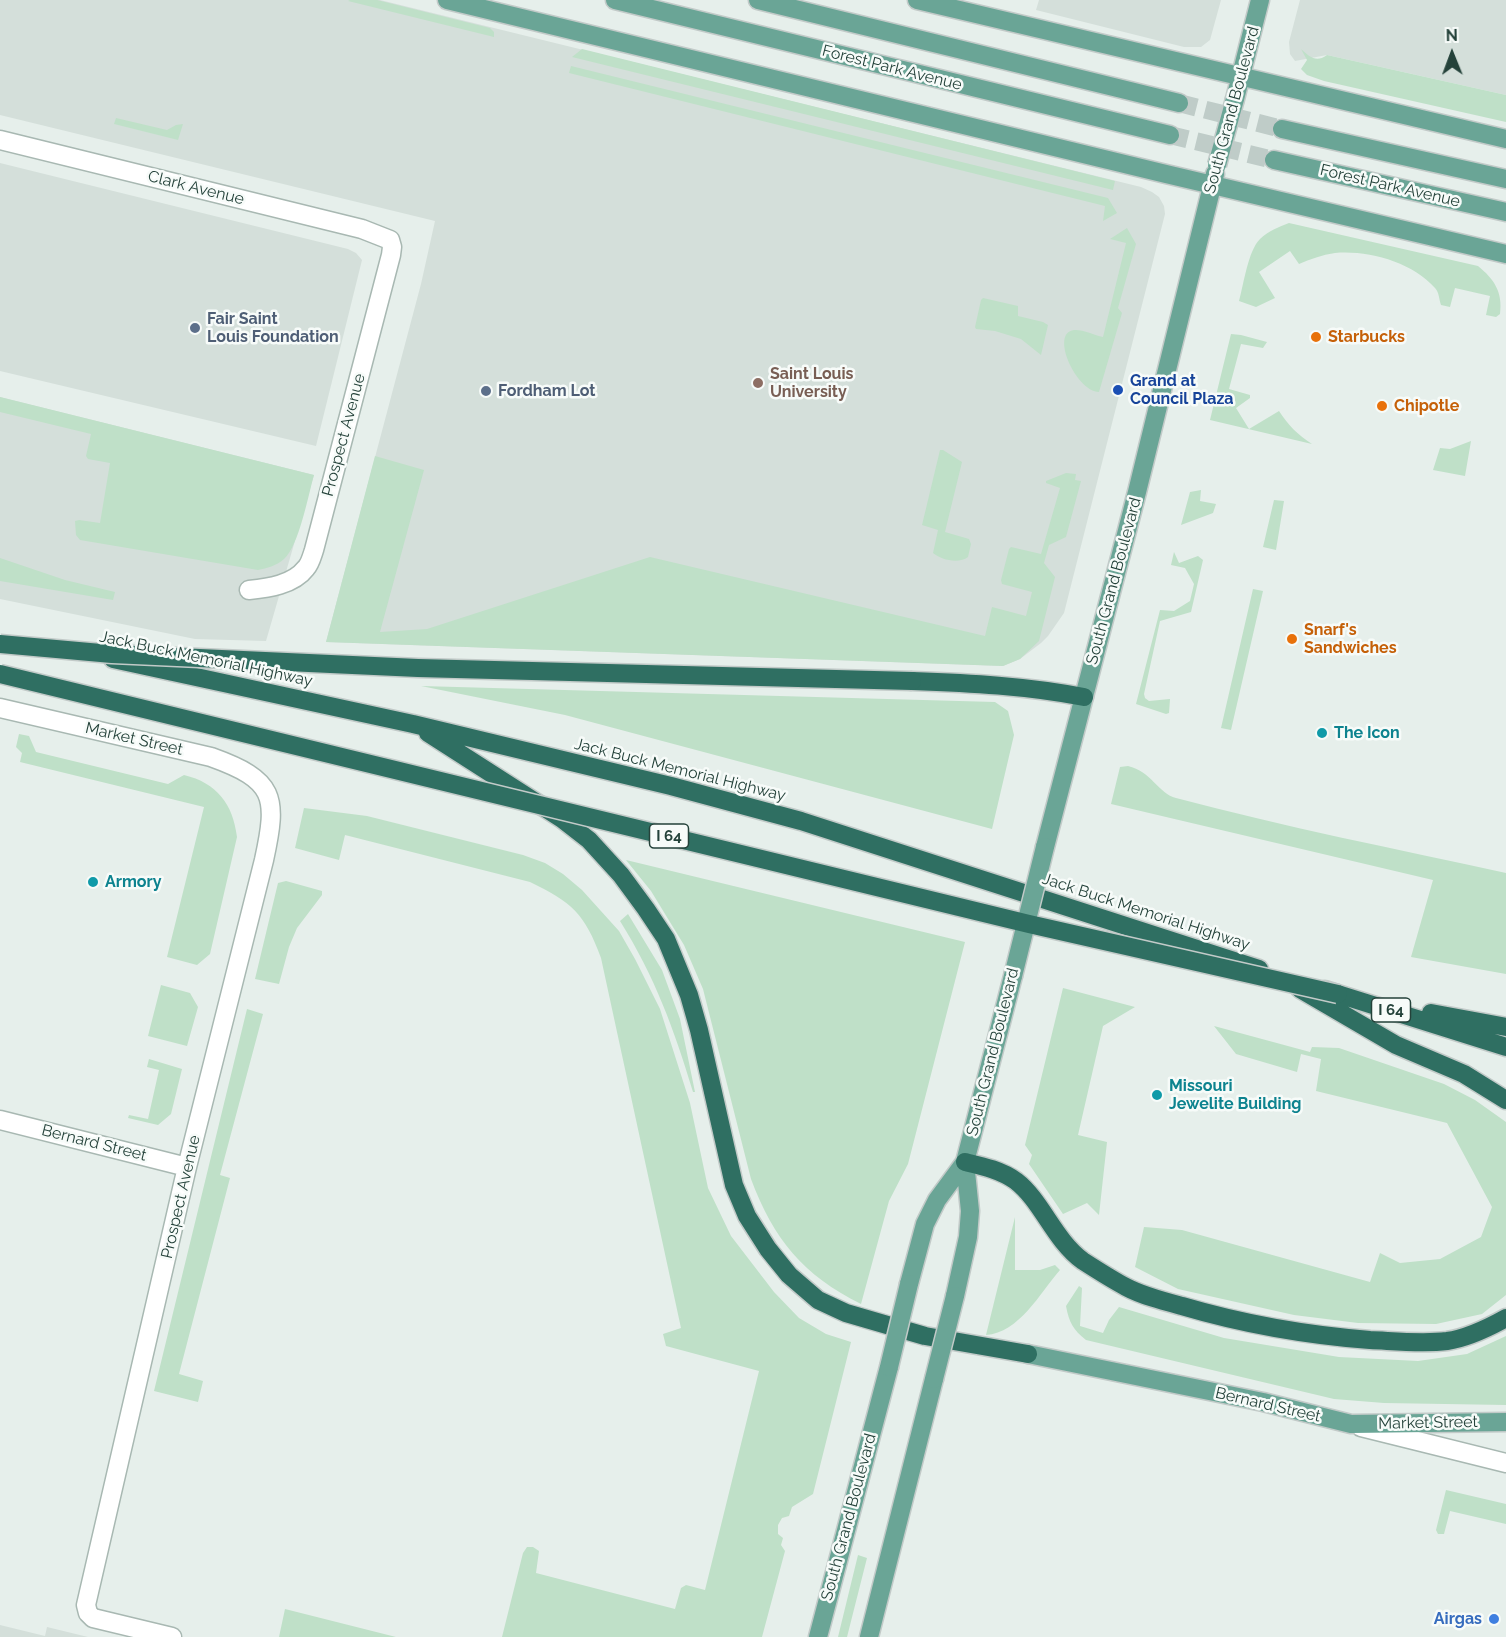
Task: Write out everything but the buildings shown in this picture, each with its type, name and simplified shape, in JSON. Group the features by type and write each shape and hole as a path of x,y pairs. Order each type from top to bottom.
{"highway":[{"name":"Jack Buck Memorial Highway","path":"0,636 413,724 671,786 801,821 1506,1047"},
{"path":"0,644 112,654 418,668 912,681 1017,686 1084,697"},
{"name":"Jack Buck Memorial Highway","path":"0,674 1029,924 1338,994 1506,1027"},
{"path":"413,724 562,819 597,849 621,875 646,909 666,939 689,995 734,1185 747,1216 768,1249 789,1275 819,1300 846,1313 925,1336 1028,1354"},
{"path":"1275,974 1396,1045 1464,1074 1506,1100"},
{"path":"965,1162 993,1169 1016,1181 1048,1223 1080,1258 1127,1288 1153,1298 1264,1326 1326,1337 1396,1341 1447,1341 1482,1331 1506,1318"}],"main road":[{"path":"447,0 1506,254"},
{"name":"Forest Park Avenue","path":"615,0 1170,135"},
{"name":"Forest Park Avenue","path":"758,0 1179,103"},
{"path":"917,0 1506,139"},
{"name":"South Grand Boulevard","path":"869,1637 968,1237 965,1162 1137,492 1260,0"},
{"name":"Forest Park Avenue","path":"1282,129 1506,179"},
{"name":"Forest Park Avenue","path":"1274,160 1506,212"},
{"name":"South Grand Boulevard","path":"818,1637 925,1224 937,1200 965,1162"},
{"name":"Bernard Street","path":"1028,1354 1252,1400 1351,1424"},
{"name":"Market Street","path":"1351,1424 1506,1422"}],"street":[{"name":"Clark Avenue","path":"0,140 362,229 390,240"},
{"name":"Prospect Avenue","path":"249,590 272,588 292,579 306,568 314,550 391,255 390,240"},
{"name":"Market Street","path":"0,708 211,757 239,767 262,783"},
{"name":"Prospect Avenue","path":"172,1637 93,1618 88,1613 87,1598 188,1167 270,833 272,817 270,800 262,783"},
{"name":"Bernard Street","path":"0,1120 188,1167"},
{"name":"Bernard Street","path":"1351,1424 1506,1463"}],"shaded area":[{"name":"Saint Louis University","path":"0,0 380,0 1141,187 1152,192 1159,197 1165,214 1064,613 1041,643 1020,659 1003,666 326,642 421,284 435,221 0,115"},
{"path":"1039,0 1221,0 1210,40 1201,47 1184,47 1036,10"},
{"path":"1300,0 1506,0 1506,95 1327,55 1295,61 1290,54 1289,42"},
{"name":"Fair Saint Louis Foundation","path":"0,163 348,249 356,253 362,260 316,446 0,371"},
{"path":"0,397 314,475 266,641 195,639 0,599"},
{"path":"0,1625 45,1636 47,1627 88,1637 0,1637"}],"green space":[{"path":"377,0 490,28 494,32 494,37 348,1"},
{"path":"582,49 1115,181 1113,190 572,57"},
{"path":"1301,49 1316,59 1327,55 1506,95 1506,122 1324,81 1307,75 1301,69 1307,60"},
{"path":"571,66 1108,198 1117,213 1103,221 1105,206 569,73"},
{"path":"116,118 167,130 183,124 178,140 114,124"},
{"path":"1289,223 1478,266 1489,276 1499,293 1500,314 1496,317 1486,315 1490,296 1455,288 1450,307 1441,305 1436,290 1414,271 1375,256 1348,253 1325,255 1299,264 1290,251 1259,272 1275,298 1256,307 1239,301 1249,259 1256,244 1266,234"},
{"path":"1127,228 1136,244 1118,308 1122,313 1099,392 1082,383 1075,373 1065,351 1064,341 1067,334 1074,330 1103,337 1126,243 1110,239"},
{"path":"983,298 1018,306 1018,316 1048,325 1041,355 1021,339 995,331 976,329"},
{"path":"1231,334 1267,342 1263,348 1241,344 1229,389 1250,395 1250,398 1236,408 1249,429 1279,411 1302,437 1312,444 1210,420"},
{"path":"0,397 314,475 302,520 289,553 281,561 258,570 80,540 76,535 75,521 100,523 110,463 88,459 86,456 91,434 0,412"},
{"path":"1471,441 1465,476 1433,470 1440,448 1450,449"},
{"path":"940,450 962,462 945,532 969,539 971,544 968,557 955,561 933,553 938,530 922,525"},
{"path":"375,456 424,470 380,632 427,629 650,557 985,636 992,607 1026,616 1032,592 1002,584 1001,580 1011,547 1041,554 1060,488 1046,481 1066,473 1076,474 1075,480 1081,481 1066,537 1049,545 1044,563 1055,577 1039,641 1020,659 1003,666 326,642"},
{"path":"1201,490 1200,501 1216,504 1213,513 1181,525 1190,492"},
{"path":"1274,500 1284,501 1276,550 1263,547"},
{"path":"1174,552 1179,563 1198,556 1203,560 1191,612 1160,621 1144,694 1149,701 1170,699 1169,713 1166,714 1136,704 1160,610 1174,611 1190,601 1194,584 1185,568 1171,565"},
{"path":"0,558 65,580 115,592 113,600 0,581"},
{"path":"1253,589 1263,591 1231,730 1221,728"},
{"path":"421,686 995,702 1008,711 1014,735 992,829 565,715"},
{"path":"19,734 29,736 36,752 168,784 184,775 206,783 221,797 232,815 237,837 210,954 197,965 167,957 204,807 20,762 22,753 16,747"},
{"path":"1128,766 1149,777 1170,796 1176,798 1299,828 1506,873 1506,974 1411,957 1433,880 1111,804 1120,767"},
{"path":"304,808 367,816 523,855 545,863 582,890 619,931 660,1009 690,1103 708,1188 731,1236 774,1292 799,1318 826,1334 851,1342 813,1494 792,1507 789,1516 782,1518 778,1525 778,1534 783,1538 781,1545 785,1551 762,1637 502,1637 523,1553 527,1547 533,1547 539,1551 536,1573 675,1609 681,1588 686,1585 705,1590 759,1371 666,1346 663,1334 681,1328 601,958 583,920 567,903 530,882 345,835 339,860 295,848"},
{"path":"626,860 965,942 908,1164 889,1201 861,1304 823,1281 807,1268 793,1254 770,1220 751,1179 703,989 684,945 651,891"},
{"path":"286,881 322,891 322,895 297,928 289,947 279,984 255,979 278,883"},
{"path":"628,914 662,970 680,1019 695,1092 693,1092 671,1025 644,962 620,921"},
{"path":"161,985 190,993 198,1007 187,1046 148,1036"},
{"path":"1063,988 1135,1007 1103,1026 1078,1135 1107,1142 1099,1215 1087,1203 1063,1214 1029,1164 1032,1155 1025,1145"},
{"path":"247,1009 263,1014 220,1175 230,1178 179,1374 203,1381 198,1402 154,1391"},
{"path":"1214,1026 1310,1052 1312,1047 1339,1048 1444,1084 1475,1100 1506,1122 1506,1295 1482,1314 1436,1324 1358,1323 1294,1315 1178,1289 1135,1267 1144,1227 1182,1230 1370,1282 1380,1253 1400,1263 1440,1259 1481,1237 1492,1207 1447,1123 1316,1091 1321,1059 1301,1054 1297,1072 1236,1054"},
{"path":"149,1059 182,1069 171,1114 158,1125 128,1118 129,1115 148,1119 159,1070 147,1067"},
{"path":"1015,1217 1015,1270 1040,1270 1055,1265 1060,1270 1019,1320 998,1333 986,1335"},
{"path":"1079,1286 1082,1288 1080,1326 1103,1333 1119,1307 1224,1338 1339,1357 1418,1361 1467,1354 1506,1336 1506,1405 1384,1403 1334,1399 1086,1340 1072,1325 1066,1306"},
{"path":"1446,1490 1506,1504 1506,1524 1450,1511 1444,1534 1438,1534 1436,1530"},
{"path":"858,1555 867,1558 847,1637 838,1637"},
{"path":"285,1609 396,1637 279,1637"}],"tunnel":[{"path":"1179,103 1282,129"},
{"path":"1170,135 1274,160"}],"place":[{"name":"Fair Saint Louis Foundation","path":"195,328"},
{"name":"Starbucks","path":"1316,337"},
{"name":"Saint Louis University","path":"758,383"},
{"name":"Grand at Council Plaza","path":"1118,390"},
{"name":"Fordham Lot","path":"486,391"},
{"name":"Chipotle","path":"1382,406"},
{"name":"Snarf's Sandwiches","path":"1292,639"},
{"name":"The Icon","path":"1322,733"},
{"name":"Armory","path":"93,882"},
{"name":"Missouri Jewelite Building","path":"1157,1095"},
{"name":"Airgas","path":"1494,1619"}]}
